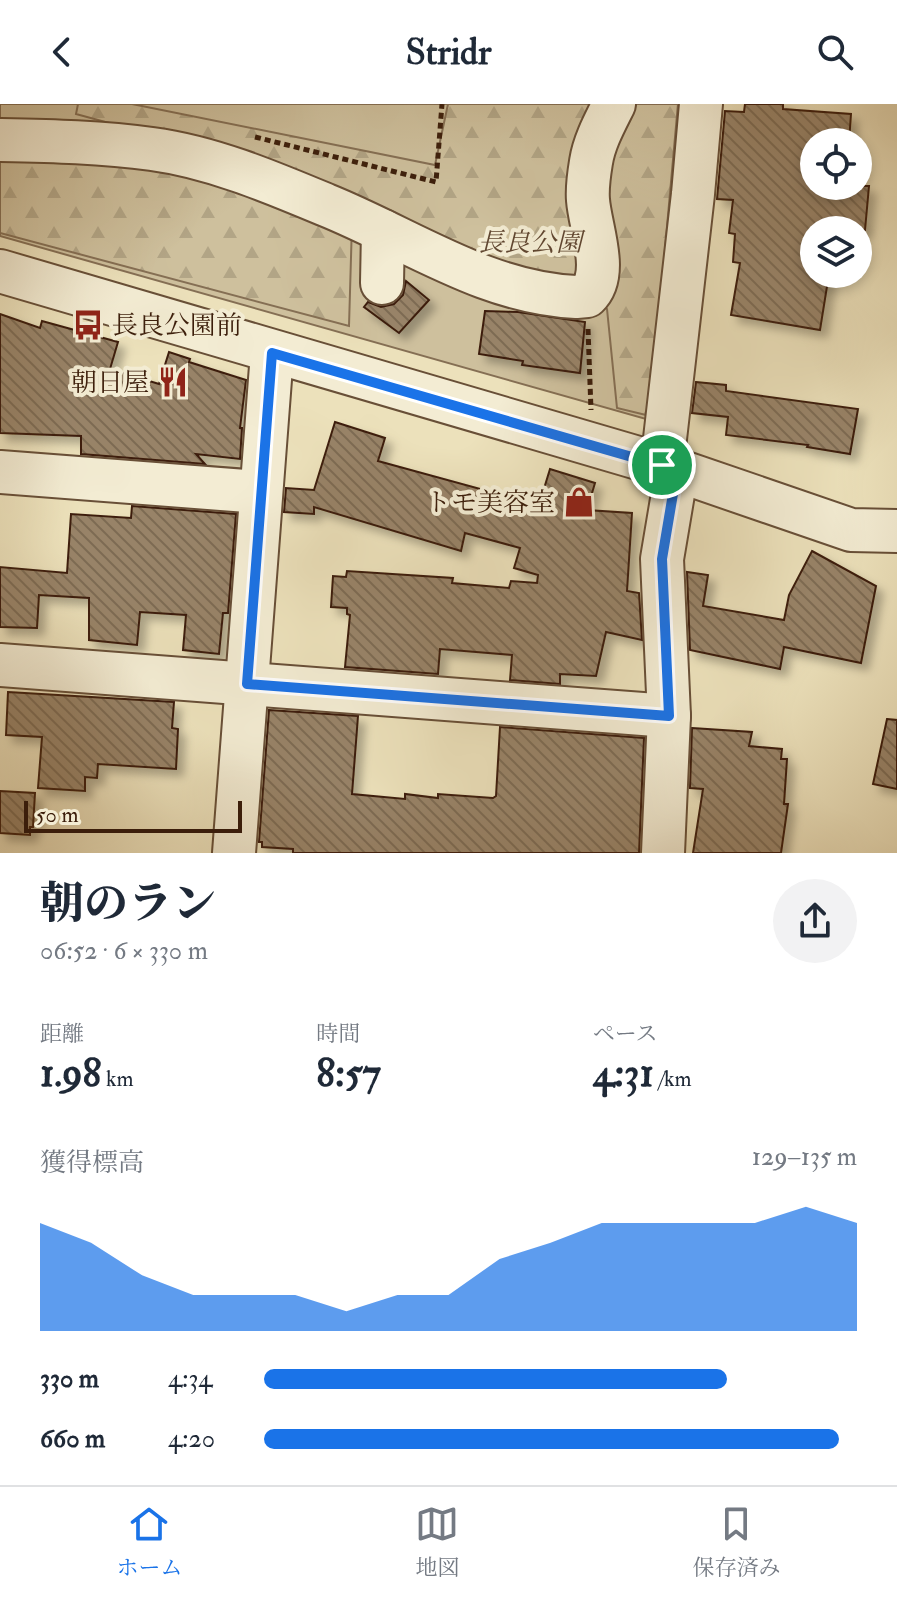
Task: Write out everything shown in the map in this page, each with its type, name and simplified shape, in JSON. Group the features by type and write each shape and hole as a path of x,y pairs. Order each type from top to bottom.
{"street":[{"path":"0,140 154,149 228,167 329,205 470,272 566,297 587,296 597,281 598,256 587,196 591,160 614,104"},
{"path":"663,853 669,716 662,559 701,104"},
{"path":"382,283 383,231"},
{"path":"0,271 669,468 851,530 897,531"},
{"path":"234,853 272,353"},
{"path":"0,472 260,492"},
{"path":"0,665 669,716"}],"path":[{"path":"587,296 593,446"}],"green space":[{"name":"長良公園","path":"0,104 680,104 653,421 0,236"},
{"path":"78,104 132,104 435,165 448,104 678,104 650,416 617,408 607,309 578,285 542,281 311,178 76,114"},
{"path":"0,140 141,157 207,183 352,223 349,326 0,233"}],"building":[{"path":"745,104 783,104 783,109 851,114 850,128 800,128 800,200 868,200 866,216 800,216 800,288 827,288 820,330 731,315 740,263 733,262 735,234 729,233 733,200 717,199 725,111 744,112"},
{"path":"406,281 429,300 399,333 364,307 368,302 381,307 394,304 403,295"},
{"path":"485,311 518,312 585,322 580,373 522,365 523,361 479,354"},
{"path":"0,314 40,328 42,321 118,342 110,369 159,384 169,352 190,359 189,362 246,380 240,459 196,454 205,464 81,454 81,436 0,433"},
{"path":"696,382 726,385 726,391 858,409 850,454 808,445 726,435 728,417 692,413"},
{"path":"335,422 385,438 378,461 539,505 550,469 595,483 587,510 632,513 627,591 639,593 642,640 606,632 596,676 560,674 560,684 510,680 512,655 440,649 438,674 345,667 350,615 347,608 331,607 333,576 346,577 347,571 453,578 452,583 509,588 511,581 537,583 538,575 514,568 520,548 465,533 461,551 314,507 314,514 284,512 286,488 314,490"},
{"path":"132,506 236,514 228,613 223,613 219,654 183,650 186,615 140,612 137,645 89,640 89,598 39,595 37,628 0,627 0,567 67,573 71,514 131,518"},
{"path":"812,551 876,586 861,663 784,647 780,669 690,650 687,572 708,575 703,606 784,620 789,595"},
{"path":"8,692 174,702 172,728 178,729 176,769 98,764 97,778 85,777 85,791 38,788 42,737 6,735"},
{"path":"269,710 358,716 352,794 405,799 405,794 438,798 438,794 496,796 500,727 644,738 639,853 293,853 293,849 262,847 262,842 259,842"},
{"path":"887,719 897,720 897,789 873,784"},
{"path":"692,728 752,732 749,746 782,749 781,759 787,759 784,804 788,804 781,853 693,853 703,789 690,788"},
{"path":"0,791 35,793 30,835 0,833"}],"place":[{"name":"長良公園前","path":"88,325"},
{"name":"朝日屋","path":"173,382"},
{"name":"トモ美容室","path":"579,502"}],"route":[{"path":"272,353 662,465 677,470 662,559 669,716 247,684 272,353"}]}
